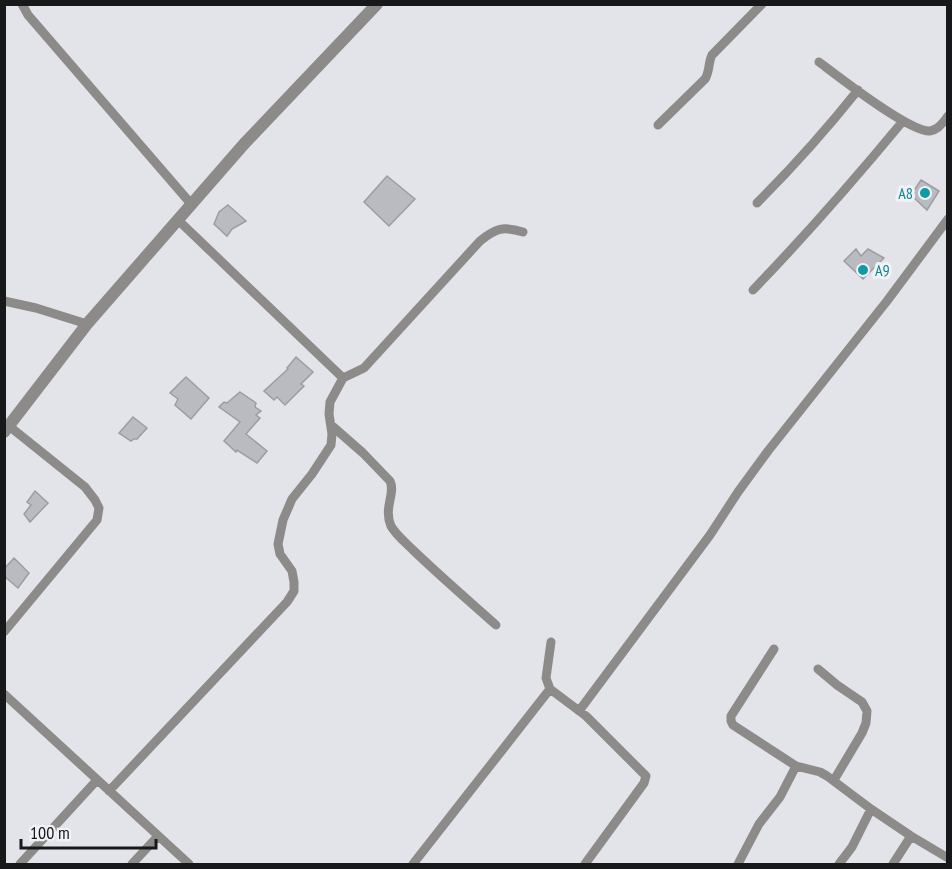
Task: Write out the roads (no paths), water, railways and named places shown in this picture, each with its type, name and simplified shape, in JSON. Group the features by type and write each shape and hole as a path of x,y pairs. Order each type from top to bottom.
{"street":[{"path":"22,4 28,15 192,205"},
{"path":"658,124 705,79 712,55 762,4"},
{"path":"4,632 97,520 99,508 85,487 7,429 87,324 259,128 370,7"},
{"path":"819,62 903,121 928,131 940,126 948,116"},
{"path":"757,203 828,127 858,90"},
{"path":"753,290 801,240 903,121"},
{"path":"579,711 710,535 768,451 948,219"},
{"path":"178,220 343,378"},
{"path":"109,791 279,611 294,591 292,571 280,554 278,544 281,528 292,499 324,458 331,445 330,402 343,378 364,368 480,241 500,228 523,232"},
{"path":"4,302 36,308 87,324"},
{"path":"331,424 390,482 392,490 388,516 393,530 496,624"},
{"path":"551,642 546,678 550,689 586,716 646,776 644,783 585,864"},
{"path":"774,649 731,716 733,725 796,766 820,772 834,780 871,809 948,858"},
{"path":"818,669 862,702 867,711 866,723 862,732 834,780"},
{"path":"413,864 550,689"},
{"path":"4,694 189,864"},
{"path":"738,864 759,824 780,797 796,766"},
{"path":"20,864 97,780"},
{"path":"839,864 852,847 871,809"},
{"path":"132,864 158,836"},
{"path":"894,864 911,836"}],"place":[{"name":"A8","path":"925,193"},
{"name":"A9","path":"863,270"}]}
